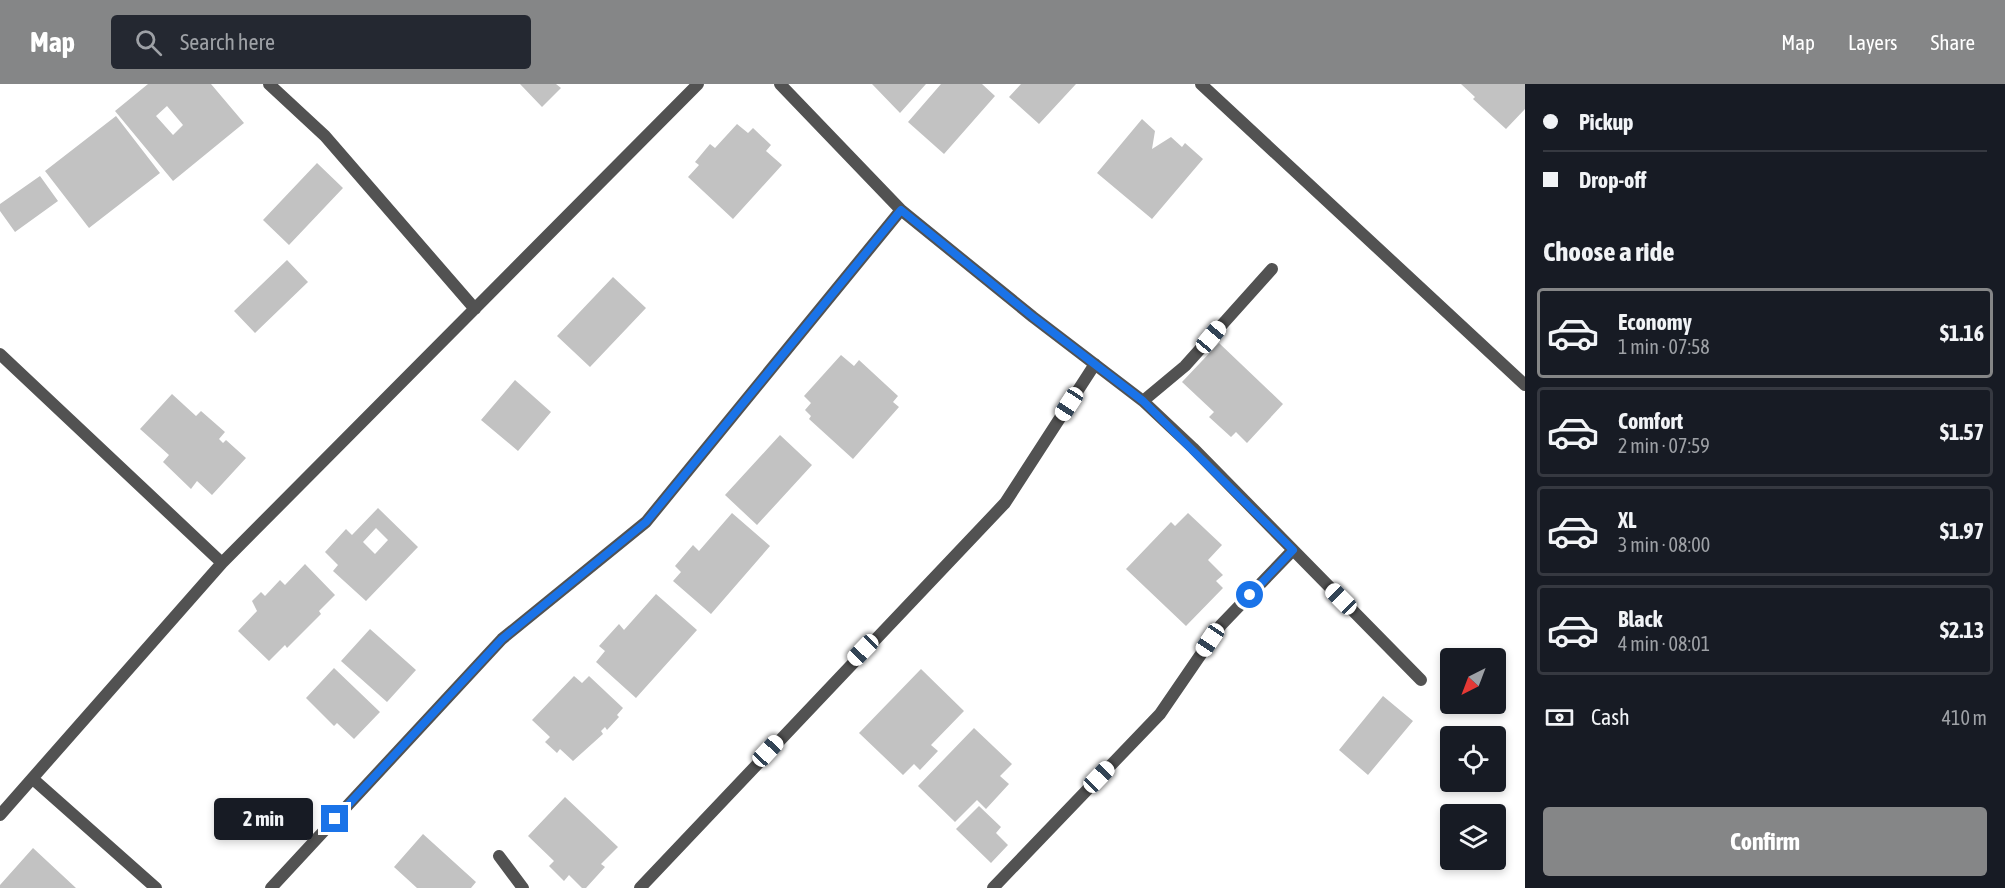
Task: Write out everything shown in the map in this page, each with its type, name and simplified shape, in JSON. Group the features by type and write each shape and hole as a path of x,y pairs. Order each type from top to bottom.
{"street":[{"path":"269,84 325,136 475,309"},
{"path":"0,815 222,563 698,84"},
{"path":"780,84 901,210 1143,401 1421,680"},
{"path":"1201,84 1525,385"},
{"path":"271,888 502,639 646,522 901,210"},
{"path":"1143,401 1185,366 1272,269"},
{"path":"0,355 222,563"},
{"path":"640,888 1005,503 1095,364"},
{"path":"993,888 1160,714 1221,625 1293,550"},
{"path":"33,779 156,888"},
{"path":"499,856 523,888"}],"building":[{"path":"148,84 211,84 244,123 173,181 115,111","holes":["167,106 183,125 173,135 156,116"]},
{"path":"520,84 556,84 561,88 542,107"},
{"path":"872,84 926,84 900,113"},
{"path":"941,84 982,84 995,96 944,154 908,122"},
{"path":"1021,84 1076,84 1039,124 1009,97"},
{"path":"1461,84 1525,84 1525,109 1506,129 1473,99 1475,97"},
{"path":"116,116 160,173 89,228 45,171"},
{"path":"1142,119 1155,131 1152,149 1171,137 1182,147 1185,143 1203,159 1152,219 1097,173"},
{"path":"737,124 748,133 753,128 771,145 766,151 782,165 733,219 688,177 699,165 695,162 710,144 715,148"},
{"path":"317,163 343,188 289,245 263,220"},
{"path":"40,176 58,201 15,232 0,211 0,204"},
{"path":"287,260 308,282 255,333 234,311"},
{"path":"613,277 646,308 590,367 557,336"},
{"path":"1219,343 1283,404 1247,443 1236,432 1231,437 1209,417 1214,412 1182,382"},
{"path":"841,355 854,366 859,360 898,396 893,402 899,407 853,459 809,419 811,416 805,410 811,403 804,396"},
{"path":"515,380 551,412 518,451 481,420"},
{"path":"172,394 196,416 201,411 225,432 219,439 223,443 226,440 246,458 212,495 197,481 191,489 163,462 169,455 140,429"},
{"path":"780,435 812,465 757,525 725,495"},
{"path":"378,508 418,547 366,601 333,571 338,565 325,552 346,529 352,535","holes":["376,528 388,540 375,554 363,542"]},
{"path":"732,513 770,546 711,614 673,581 681,572 675,566 693,545 699,551"},
{"path":"1188,513 1222,545 1208,560 1223,575 1216,581 1223,588 1186,626 1126,569 1171,522 1175,526"},
{"path":"305,564 335,595 319,611 321,614 287,648 285,645 269,661 238,631 257,611 252,601 261,592 265,596 280,580 285,585"},
{"path":"656,594 697,630 636,698 596,662 605,651 599,646 619,624 624,630"},
{"path":"370,629 416,670 387,702 341,661"},
{"path":"334,668 380,712 354,739 337,723 334,726 306,698"},
{"path":"921,669 964,711 931,745 938,751 920,770 914,764 903,775 859,733"},
{"path":"574,676 582,683 589,676 623,708 617,715 619,717 607,730 605,727 601,731 603,734 573,761 560,749 557,753 545,742 550,737 532,720"},
{"path":"1383,696 1413,721 1368,775 1339,750"},
{"path":"974,728 1012,764 1000,776 1009,784 986,809 977,800 955,822 918,786"},
{"path":"565,797 618,847 601,864 605,867 586,888 582,888 569,875 564,881 549,866 554,861 528,836"},
{"path":"979,806 1001,827 996,833 1008,845 991,863 956,829"},
{"path":"423,834 476,882 471,888 417,888 394,867"},
{"path":"33,848 76,888 0,888 0,885"}],"route":[{"path":"335,819 502,639 646,522 901,210 1033,317 1143,401 1193,448 1293,550 1250,595"}]}
